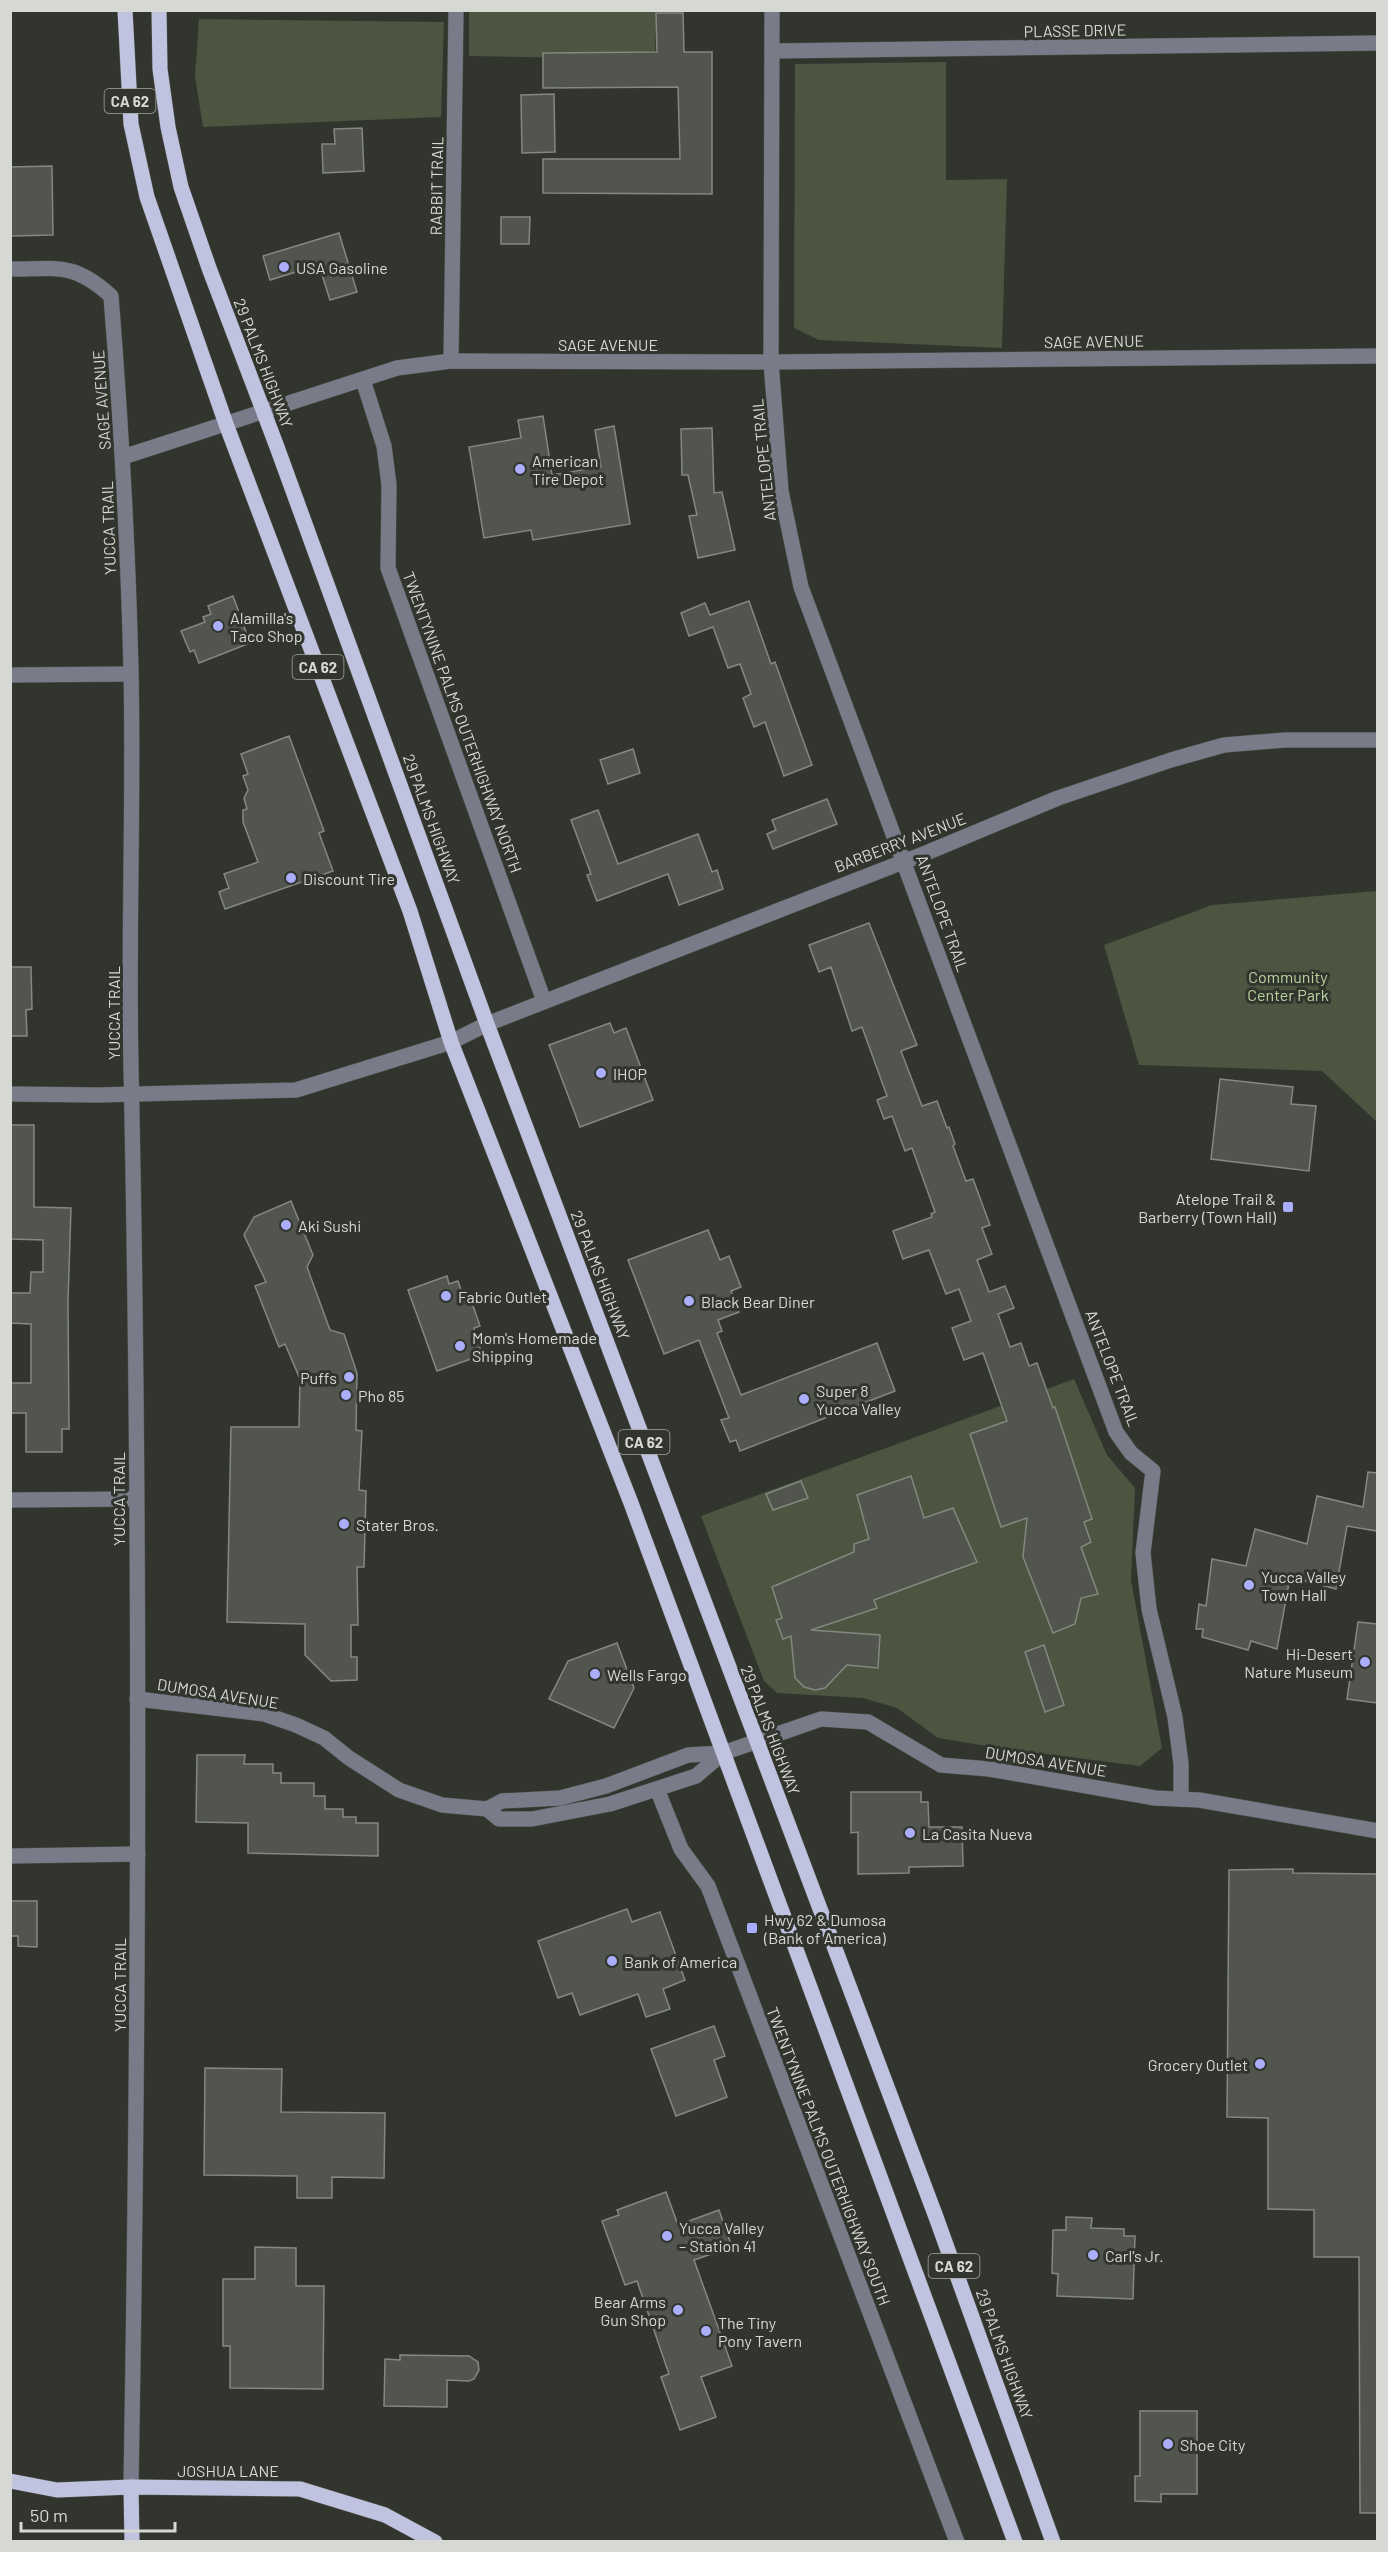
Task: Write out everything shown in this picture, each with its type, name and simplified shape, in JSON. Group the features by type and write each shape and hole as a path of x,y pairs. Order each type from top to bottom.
{"main road":[{"name":"CA 62","path":"125,10 131,124 147,197 226,424 410,911 451,1042 632,1503 1015,2541"},
{"name":"29 PALMS HIGHWAY","path":"159,10 160,69 168,127 181,187 209,268 381,730 487,1024 936,2217 1053,2541"},
{"name":"JOSHUA LANE","path":"10,2481 57,2490 131,2487 300,2489 385,2515 435,2541"},
{"name":"YUCCA TRAIL","path":"131,2487 132,2541"}],"street":[{"name":"RABBIT TRAIL","path":"451,361 456,10"},
{"name":"ANTELOPE TRAIL","path":"771,10 771,362 781,491 801,587 1116,1432 1131,1453 1154,1471 1143,1553 1149,1609 1175,1717 1181,1764 1181,1799"},
{"name":"PLASSE DRIVE","path":"772,51 1377,43"},
{"name":"SAGE AVENUE","path":"10,269 70,269 92,279 111,297 123,457 397,368 451,361 771,362 1377,356"},
{"name":"TWENTYNINE PALMS OUTERHIGHWAY NORTH","path":"363,380 384,446 389,485 388,568 544,1001"},
{"name":"YUCCA TRAIL","path":"123,457 131,674 138,1854 131,2487"},
{"path":"10,675 131,674"},
{"name":"BARBERRY AVENUE","path":"132,1093 296,1090 451,1042 487,1024 544,1001 1058,798 1224,745 1285,740 1377,740"},
{"path":"10,1094 132,1093"},
{"path":"10,1500 136,1499"},
{"name":"DUMOSA AVENUE","path":"137,1699 264,1714 296,1725 324,1738 399,1790 442,1806 487,1809 502,1801 560,1798 606,1786 688,1755 723,1753 821,1719 868,1722 905,1746 941,1765 989,1769 1155,1798 1199,1800 1377,1831"},
{"name":"DUMOSA AVENUE","path":"487,1809 499,1819 532,1819 610,1804 696,1776 723,1753"},
{"name":"TWENTYNINE PALMS OUTERHIGHWAY SOUTH","path":"657,1789 681,1849 708,1887 957,2541"},
{"path":"10,1856 138,1854"}],"green space":[{"path":"469,11 656,11 655,59 469,56"},
{"path":"199,19 444,22 441,117 203,127 195,76"},
{"path":"946,62 946,180 1007,179 1002,348 819,340 794,328 795,64"},
{"name":"Community Center Park","path":"1377,891 1377,1122 1322,1071 1139,1065 1104,945 1212,905"},
{"path":"1074,1379 1107,1455 1135,1488 1131,1580 1162,1748 1140,1766 938,1738 897,1708 863,1698 777,1693 764,1681 701,1516"}],"building":[{"path":"656,13 683,13 684,52 712,52 712,194 543,193 543,159 680,159 678,87 543,88 543,53 657,52"},
{"path":"554,94 555,152 522,153 521,95"},
{"path":"362,128 364,171 323,173 322,144 335,144 334,129"},
{"path":"52,166 53,235 10,236 10,167"},
{"path":"501,217 530,217 529,244 501,244"},
{"path":"339,233 357,292 330,300 319,265 270,280 263,256"},
{"path":"543,416 552,475 601,467 595,430 614,426 630,524 533,540 531,530 484,538 469,447 521,438 518,420"},
{"path":"712,428 714,493 722,492 735,550 698,558 689,516 697,515 688,475 682,475 681,429"},
{"name":"Alamilla's Taco Shop","path":"233,596 250,643 199,663 194,650 190,652 181,631 205,622 203,617 211,614 208,606"},
{"path":"749,601 771,664 775,662 812,765 784,776 765,722 754,727 743,698 751,694 740,664 728,668 713,627 689,636 681,613 705,603 710,615"},
{"path":"289,736 324,831 319,833 333,871 225,909 219,892 229,888 224,874 258,862 243,822 243,810 247,809 244,798 248,790 243,776 248,774 241,754"},
{"path":"633,749 640,773 608,784 600,760"},
{"path":"827,799 837,824 773,849 767,834 776,830 772,820"},
{"path":"598,810 618,864 698,834 712,872 717,870 723,889 679,905 668,874 597,901 587,875 591,874 571,820"},
{"path":"869,923 917,1045 901,1051 922,1106 937,1101 947,1128 949,1127 955,1144 953,1146 966,1181 973,1179 990,1225 982,1228 992,1254 977,1260 989,1292 1005,1286 1014,1308 998,1314 1010,1347 1021,1343 1029,1366 1037,1363 1053,1408 1055,1407 1092,1519 1084,1522 1091,1542 1081,1547 1098,1594 1081,1598 1075,1624 1053,1633 1023,1557 1027,1518 1001,1527 970,1434 1007,1421 983,1353 964,1360 952,1328 971,1321 959,1289 946,1294 929,1250 903,1259 893,1231 932,1217 931,1214 935,1212 912,1148 905,1151 892,1116 884,1119 877,1100 887,1096 862,1027 852,1031 831,967 819,972 809,945"},
{"path":"10,967 31,967 32,1009 26,1010 27,1036 10,1036"},
{"name":"IHOP","path":"610,1023 614,1033 626,1028 653,1100 580,1127 549,1045"},
{"path":"1220,1079 1293,1087 1291,1104 1316,1106 1309,1171 1211,1159"},
{"path":"10,1125 34,1125 34,1207 71,1208 68,1301 69,1429 62,1429 62,1452 26,1452 26,1413 10,1413 10,1383 31,1383 31,1324 10,1323 10,1293 30,1293 31,1272 43,1272 43,1240 10,1239"},
{"path":"291,1201 313,1255 307,1267 330,1330 344,1334 357,1373 356,1430 362,1431 359,1490 366,1491 364,1567 357,1567 358,1625 351,1625 351,1657 357,1657 357,1680 331,1681 305,1655 305,1624 227,1622 231,1427 299,1427 300,1379 285,1344 279,1347 255,1286 266,1282 244,1235 254,1217"},
{"path":"708,1230 720,1260 729,1256 741,1287 731,1291 739,1312 718,1320 722,1331 717,1333 741,1395 877,1343 895,1391 740,1451 736,1440 730,1442 721,1420 729,1418 699,1340 664,1354 628,1260"},
{"path":"447,1276 449,1284 458,1281 464,1299 470,1297 480,1326 474,1328 482,1355 437,1371 408,1290"},
{"name":"Yucca Valley Town Hall","path":"1368,1472 1377,1473 1377,1531 1347,1526 1336,1589 1290,1577 1277,1649 1251,1641 1248,1650 1202,1637 1203,1629 1196,1629 1199,1604 1206,1606 1212,1559 1246,1566 1255,1529 1307,1544 1317,1496 1363,1507"},
{"path":"911,1476 924,1518 953,1508 977,1562 874,1600 877,1608 811,1630 880,1635 878,1668 847,1665 825,1688 815,1690 804,1687 795,1678 791,1636 783,1639 776,1620 782,1618 772,1587 854,1552 854,1544 869,1539 857,1495"},
{"path":"801,1481 808,1498 773,1510 766,1494"},
{"name":"Hi-Desert Nature Museum","path":"1358,1622 1377,1624 1377,1703 1347,1699"},
{"name":"Wells Fargo","path":"617,1643 634,1688 614,1728 549,1699 568,1661"},
{"path":"1044,1645 1064,1705 1045,1712 1025,1652"},
{"path":"197,1755 245,1755 244,1764 273,1764 273,1773 281,1773 281,1783 314,1783 314,1796 325,1796 325,1809 343,1809 343,1817 356,1817 356,1823 378,1823 378,1856 248,1853 248,1823 196,1822"},
{"name":"La Casita Nueva","path":"851,1792 921,1792 921,1802 928,1802 929,1827 962,1827 963,1866 909,1867 909,1873 858,1874 858,1832 851,1833"},
{"path":"1293,1869 1293,1873 1376,1874 1377,1878 1377,2513 1360,2513 1359,2257 1314,2257 1314,2210 1268,2209 1268,2118 1227,2117 1229,1870"},
{"path":"10,1901 37,1901 37,1947 18,1946 18,1936 10,1936"},
{"name":"Bank of America","path":"627,1909 632,1922 660,1912 685,1980 663,1989 670,2009 646,2017 638,1994 580,2015 572,1993 558,1998 538,1941"},
{"path":"714,2026 725,2056 714,2060 727,2097 676,2116 651,2049"},
{"path":"205,2068 282,2069 281,2112 385,2113 384,2178 332,2177 332,2198 297,2198 297,2176 204,2175"},
{"path":"666,2192 678,2225 719,2210 732,2247 694,2260 732,2366 701,2377 716,2417 680,2430 661,2377 669,2374 637,2281 625,2285 602,2221 619,2215 617,2210"},
{"name":"Carl's Jr.","path":"1066,2217 1092,2218 1091,2228 1124,2229 1124,2236 1135,2236 1133,2299 1057,2296 1058,2274 1052,2273 1053,2230 1066,2230"},
{"path":"255,2247 296,2248 296,2286 324,2286 323,2389 230,2388 230,2346 223,2346 223,2279 255,2279"},
{"path":"400,2355 469,2356 478,2362 479,2370 474,2379 469,2381 447,2380 447,2407 384,2406 385,2359 400,2360"},
{"name":"Shoe City","path":"1140,2411 1197,2411 1197,2494 1161,2494 1161,2502 1135,2501 1135,2476 1140,2476"}],"place":[{"name":"USA Gasoline","path":"284,267"},
{"name":"American Tire Depot","path":"520,469"},
{"name":"Alamilla's Taco Shop","path":"218,626"},
{"name":"Discount Tire","path":"291,878"},
{"name":"IHOP","path":"601,1073"},
{"name":"Atelope Trail & Barberry (Town Hall)","path":"1288,1207"},
{"name":"Aki Sushi","path":"286,1225"},
{"name":"Fabric Outlet","path":"446,1296"},
{"name":"Black Bear Diner","path":"689,1301"},
{"name":"Mom's Homemade Shipping","path":"460,1346"},
{"name":"Puffs","path":"349,1377"},
{"name":"Pho 85","path":"346,1395"},
{"name":"Super 8 Yucca Valley","path":"804,1399"},
{"name":"Stater Bros.","path":"344,1524"},
{"name":"Yucca Valley Town Hall","path":"1249,1585"},
{"name":"Hi-Desert Nature Museum","path":"1365,1662"},
{"name":"Wells Fargo","path":"595,1674"},
{"name":"La Casita Nueva","path":"910,1833"},
{"name":"Hwy 62 & Dumosa (Bank of America)","path":"752,1928"},
{"name":"Bank of America","path":"612,1961"},
{"name":"Grocery Outlet","path":"1260,2064"},
{"name":"Yucca Valley – Station 41","path":"667,2236"},
{"name":"Carl's Jr.","path":"1093,2255"},
{"name":"Bear Arms Gun Shop","path":"678,2310"},
{"name":"The Tiny Pony Tavern","path":"706,2331"},
{"name":"Shoe City","path":"1168,2444"}]}
